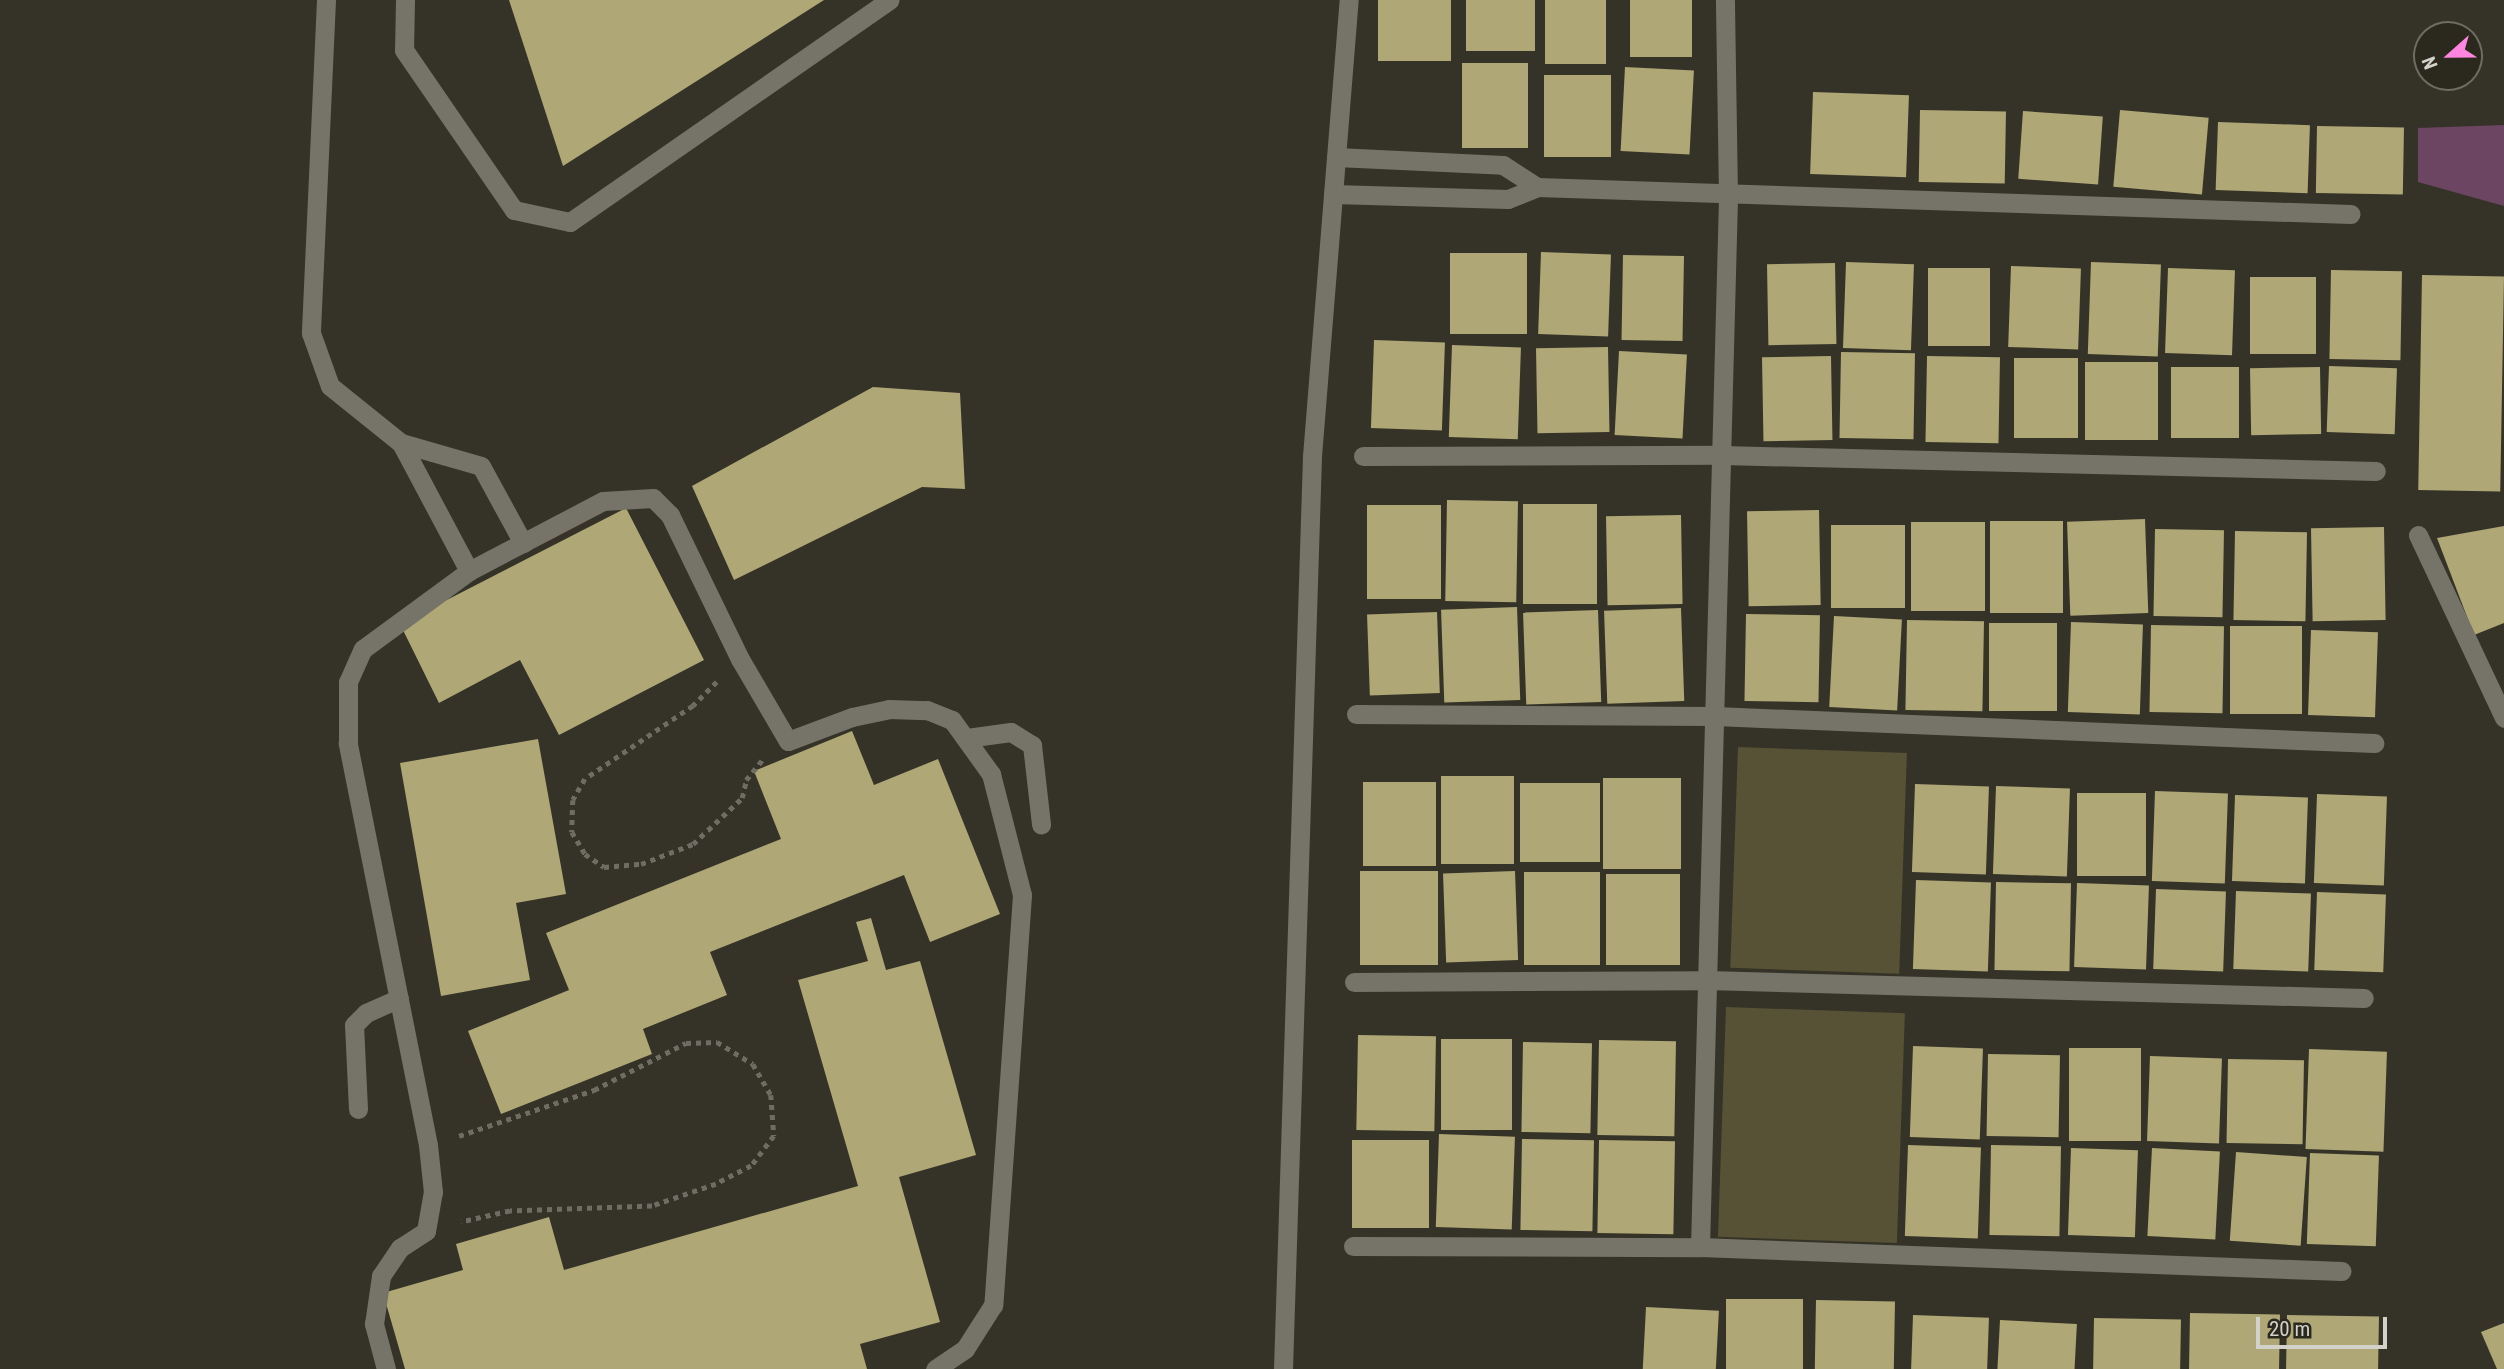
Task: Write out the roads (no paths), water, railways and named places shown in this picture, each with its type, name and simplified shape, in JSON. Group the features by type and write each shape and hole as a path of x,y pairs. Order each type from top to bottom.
{"street":[{"path":"326,0 311,333 330,386 401,443 481,466 523,543"},
{"path":"405,0 404,50 514,210 570,222 890,0"},
{"path":"1283,1369 1312,456 1349,0"},
{"path":"1700,1247 1728,196 1725,0"},
{"path":"1336,157 1503,165 1536,187"},
{"path":"1333,194 1508,200 1536,187 1728,196 2351,214"},
{"path":"401,443 469,571"},
{"path":"1363,456 1722,454 2376,471"},
{"path":"386,1369 374,1324 381,1276 400,1248 426,1231 433,1192 428,1145 348,743 348,682 363,649 469,571 603,501 653,498 670,515 740,659 788,741 889,709 927,710 951,720 967,738 991,774 1022,895 993,1305 965,1349 935,1369"},
{"path":"2418,535 2504,718"},
{"path":"1356,715 1715,716 2374,743"},
{"path":"967,738 1012,732 1032,745 1041,824"},
{"path":"1354,982 1707,980 2364,998"},
{"path":"358,1109 354,1025 366,1013 399,998"},
{"path":"1353,1246 1700,1247 2342,1271"}]}
